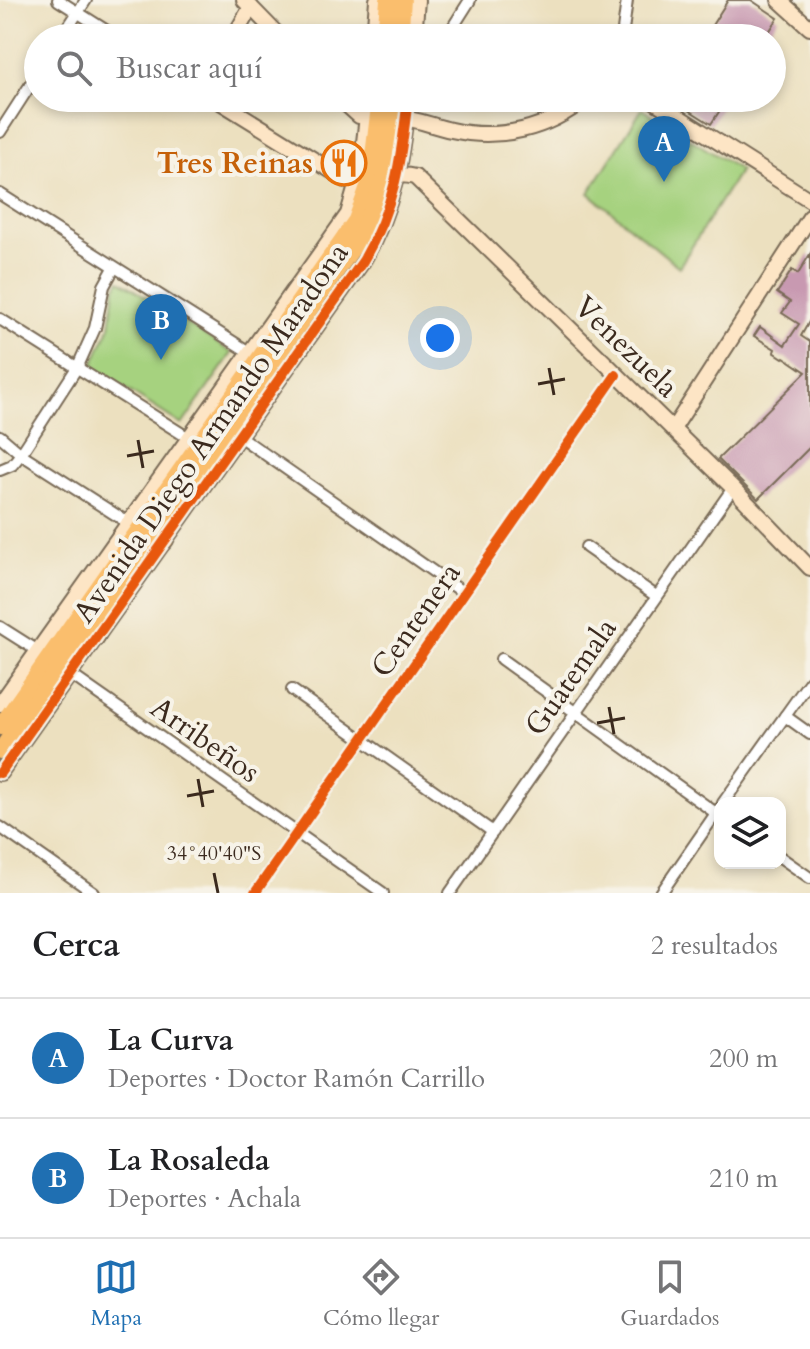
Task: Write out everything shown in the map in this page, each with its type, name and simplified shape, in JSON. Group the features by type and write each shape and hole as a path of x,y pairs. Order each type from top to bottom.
{"main road":[{"path":"386,24 388,0"},
{"path":"401,24 403,0"},
{"name":"Avenida Diego Armando Maradona","path":"384,112 386,118"},
{"name":"Avenida Diego Armando Maradona","path":"0,727 121,579 359,239 378,179 388,112"},
{"name":"Avenida Diego Armando Maradona","path":"0,751 54,662 341,245 378,179"},
{"path":"96,637 121,579 165,540"}],"street":[{"path":"58,0 95,24"},
{"path":"70,24 86,0"},
{"path":"375,24 377,0"},
{"path":"415,24 417,0"},
{"path":"455,24 470,0"},
{"path":"624,24 627,0"},
{"path":"779,0 810,28"},
{"path":"239,24 247,4 267,24"},
{"path":"0,132 24,95"},
{"name":"Venezuela","path":"236,112 348,181 415,177 733,488 810,568"},
{"path":"355,112 359,116 451,130 509,133 553,121 566,112"},
{"name":"Avenida Diego Armando Maradona","path":"381,112 386,118"},
{"name":"Avenida Diego Armando Maradona","path":"0,704 54,662 96,637 363,261 385,218 378,179 386,118 393,112"},
{"path":"671,112 810,200"},
{"name":"Avenida Diego Armando Maradona","path":"0,773 127,522 348,214 378,179"},
{"path":"0,194 249,352"},
{"path":"673,429 810,217"},
{"path":"0,470 12,465 21,454 78,366 95,328 101,294 114,268"},
{"path":"0,319 187,437"},
{"name":"Centenera","path":"255,893 616,375"},
{"path":"0,436 21,454 127,522"},
{"path":"239,436 464,593"},
{"name":"Guatemala","path":"450,893 733,488"},
{"path":"586,547 656,596"},
{"name":"Arribeños","path":"0,627 383,893"},
{"path":"501,659 575,714 714,806"},
{"path":"729,797 810,681"},
{"path":"292,690 493,832"},
{"path":"785,716 810,734"},
{"path":"661,893 714,818"},
{"path":"0,827 94,893"},
{"path":"786,861 810,878"}],"green space":[{"path":"640,112 647,112 740,170 679,267 589,193"},
{"path":"120,280 232,353 182,425 92,367 110,326 115,289"}],"building":[{"path":"728,0 751,0 778,18 774,24 713,24"},
{"path":"692,112 719,112 711,124"},
{"path":"810,254 810,320 801,336 810,342 810,447 758,499 718,459 806,372 754,336 760,327 785,345 799,324 782,313 790,302 777,293 792,270 798,274"}],"cycle path":[{"path":"0,773 363,261 383,221 395,182 406,112"},
{"path":"255,893 616,375"}],"place":[{"name":"Tres Reinas","path":"344,163"},
{"name":"La Curva","path":"664,182"},
{"name":"La Rosaleda","path":"161,360"}]}
